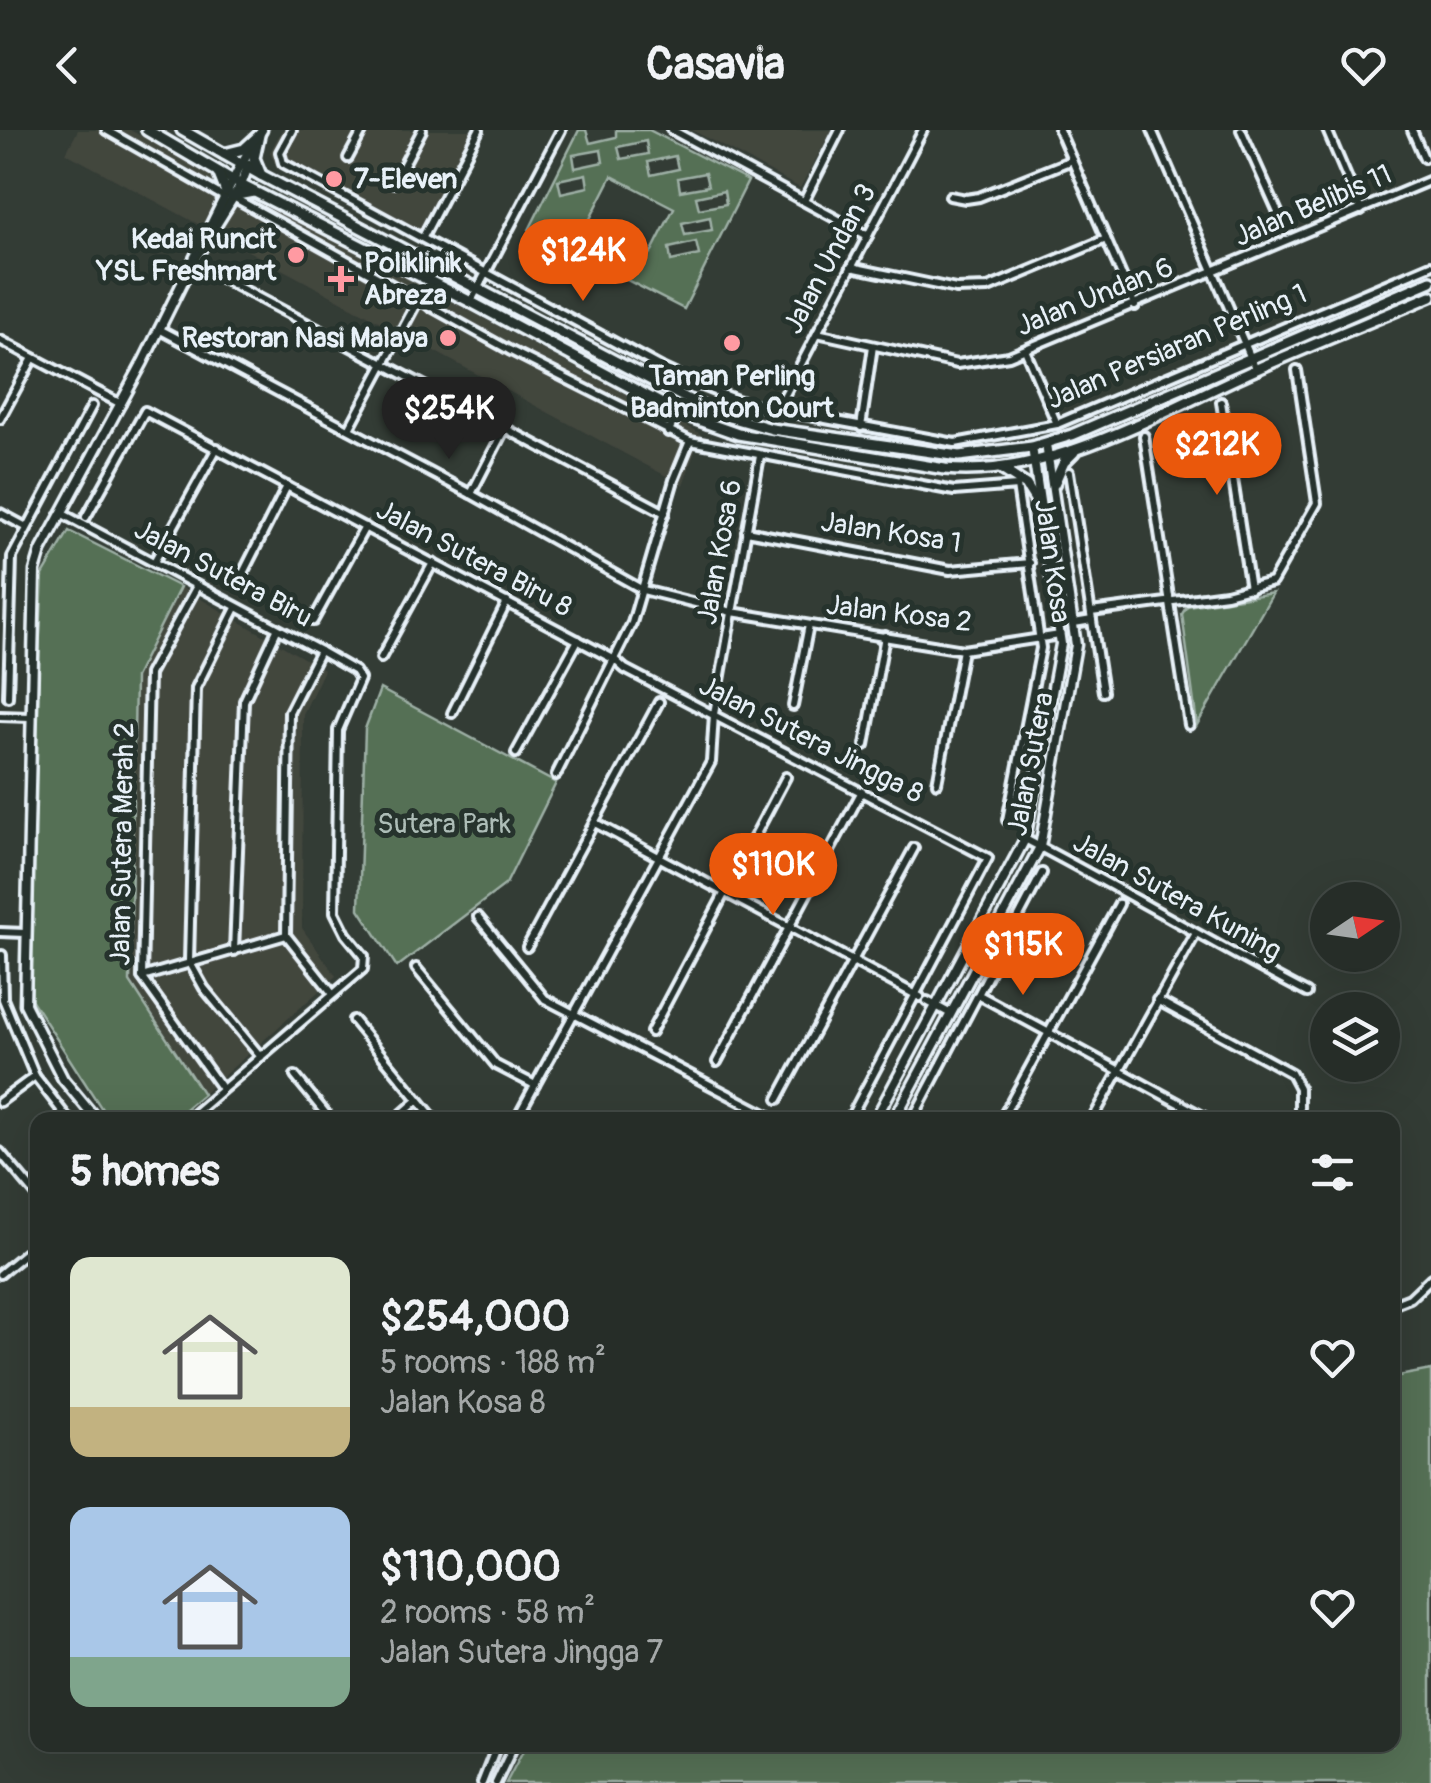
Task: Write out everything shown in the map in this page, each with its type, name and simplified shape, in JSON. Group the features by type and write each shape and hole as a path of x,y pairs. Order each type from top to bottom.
{"main road":[{"path":"146,130 236,183 679,413 738,434 966,471 1000,468 1076,450 1431,296"},
{"path":"182,130 689,402 740,421 959,456 1046,444 1431,281"},
{"path":"224,154 244,149 260,132"},
{"path":"260,132 254,158 261,175"},
{"path":"217,170 227,195 256,192"},
{"path":"1054,484 1064,462 1076,450"},
{"path":"1000,468 1026,485 1041,508"}],"street":[{"path":"106,130 668,432 760,456"},
{"name":"Jalan Persiaran Perling 1","path":"292,130 280,152 283,163 662,368 736,400 860,428 955,443 1057,424 1431,265"},
{"path":"348,158 363,130"},
{"path":"394,182 422,130"},
{"path":"422,237 479,130"},
{"path":"471,302 561,130"},
{"path":"672,130 868,236"},
{"path":"804,199 840,130"},
{"name":"Jalan Undan 3","path":"776,410 923,130"},
{"path":"1059,130 1135,306"},
{"path":"1152,130 1256,370"},
{"path":"1242,130 1281,219"},
{"path":"1327,130 1361,210"},
{"path":"1412,130 1424,158"},
{"path":"90,1112 63,1079 25,1004 35,570 260,132"},
{"path":"950,196 966,200 979,197 1072,160"},
{"name":"Jalan Belibis 11","path":"1213,273 1431,180"},
{"path":"852,268 956,289 988,288 1106,239"},
{"path":"194,261 664,513"},
{"name":"Jalan Undan 6","path":"817,333 957,364 1026,352 1213,273"},
{"path":"430,307 441,287"},
{"path":"348,429 418,300"},
{"name":"Jalan Kosa 2","path":"159,328 643,590 732,612 963,650 1061,635"},
{"path":"0,340 121,404"},
{"path":"860,428 874,346"},
{"path":"1026,352 1057,424"},
{"path":"0,419 33,358"},
{"path":"1071,608 1091,612 1250,589 1272,582 1318,499 1297,370"},
{"path":"1221,402 1250,589"},
{"path":"8,697 12,557 92,406"},
{"name":"Jalan Sutera Biru 8","path":"86,517 145,411 615,660"},
{"path":"668,432 679,413"},
{"path":"471,494 504,430"},
{"path":"1144,436 1189,725"},
{"path":"556,774 615,660 643,590 690,440"},
{"name":"Jalan Sutera","path":"898,1112 1040,847 1076,644 1046,444"},
{"name":"Jalan Sutera","path":"877,1112 926,1000 1025,839 1061,635 1032,447"},
{"path":"154,562 217,448"},
{"name":"Jalan Kosa","path":"760,456 954,491 1018,486 1041,638 1007,820"},
{"name":"Jalan Kosa 6","path":"520,1112 711,762 714,714 760,456"},
{"path":"1070,472 1104,692"},
{"path":"238,583 287,486"},
{"path":"0,513 26,527"},
{"name":"Jalan Sutera Biru","path":"61,513 320,651 355,671 360,679 338,730 335,912 364,956 362,970 332,993"},
{"path":"313,622 364,527"},
{"name":"Jalan Kosa 1","path":"746,531 950,570 1030,563"},
{"path":"382,658 432,563"},
{"name":"Jalan Sutera Merah 2","path":"197,586 149,674 142,977 222,1089"},
{"path":"452,713 507,602"},
{"path":"236,608 196,688 189,961 204,988 262,1057"},
{"path":"1074,623 1091,612"},
{"path":"792,706 809,625"},
{"path":"234,951 244,701 277,630"},
{"path":"865,745 885,636"},
{"path":"516,753 578,640"},
{"path":"937,783 963,650"},
{"path":"196,1112 332,993 286,936 289,712 320,651"},
{"name":"Jalan Sutera Jingga 8","path":"615,660 624,669 988,858 926,1000"},
{"path":"527,947 659,702"},
{"path":"0,716 30,717"},
{"path":"652,1032 786,777"},
{"path":"717,1062 862,791"},
{"path":"595,822 951,1014"},
{"name":"Jalan Sutera Kuning","path":"1025,839 1307,993"},
{"path":"778,1100 914,848"},
{"path":"916,1112 1042,873"},
{"path":"1006,1112 1119,904"},
{"path":"478,917 545,999 762,1112"},
{"path":"0,932 25,932"},
{"path":"1096,1112 1195,935"},
{"path":"142,977 286,936"},
{"path":"2,954 3,1000 35,1076 63,1112"},
{"path":"416,968 496,1064 535,1086"},
{"path":"979,995 1195,1112"},
{"path":"854,1112 926,1000"},
{"path":"1157,1000 1291,1074 1300,1088 1298,1112"},
{"path":"353,1020 428,1112"},
{"path":"0,1102 35,1076"},
{"path":"295,1076 325,1112"},
{"path":"404,1112 418,1100"},
{"path":"0,1152 30,1188"},
{"path":"2,1269 30,1248"},
{"path":"1400,1302 1429,1285"},
{"path":"482,1783 494,1752"},
{"path":"496,1783 511,1752"}],"shaded area":[{"path":"78,130 130,130 701,434 683,485 66,153"},
{"path":"282,130 481,130 420,244 277,168 270,152"},
{"path":"692,130 832,130 800,188"},
{"path":"180,587 324,670 303,714 302,928 336,976 203,1094 130,982 135,677"}],"green space":[{"path":"579,130 586,130 590,143 616,137 616,130 649,130 748,181 684,309 529,230","holes":["646,141 648,154 621,159 618,147","601,150 603,162 575,168 573,155","675,156 678,169 651,175 648,162","705,173 708,186 680,191 678,178","586,174 588,187 561,193 558,180","612,176 674,208 651,253 623,239 621,242 612,238 614,234 589,221","724,191 726,204 699,209 696,197","710,217 712,230 685,235 682,223","603,237 637,254 626,275 592,258","696,242 699,255 671,261 669,248"]},
{"path":"69,531 180,587 135,677 130,982 203,1094 182,1112 104,1112 31,999 43,575"},
{"path":"1273,593 1197,725 1182,614 1187,606"},
{"name":"Sutera Park","path":"380,689 556,783 506,884 397,967 359,909 365,729"},
{"path":"1431,1370 1431,1783 506,1783 522,1752 1400,1752 1400,1376"}],"place":[{"name":"7-Eleven","path":"334,179"},
{"name":"Kedai Runcit YSL Freshmart","path":"296,255"},
{"name":"Poliklinik Abreza","path":"341,279"},
{"name":"Restoran Nasi Malaya","path":"448,338"},
{"name":"Taman Perling Badminton Court","path":"732,343"}]}
